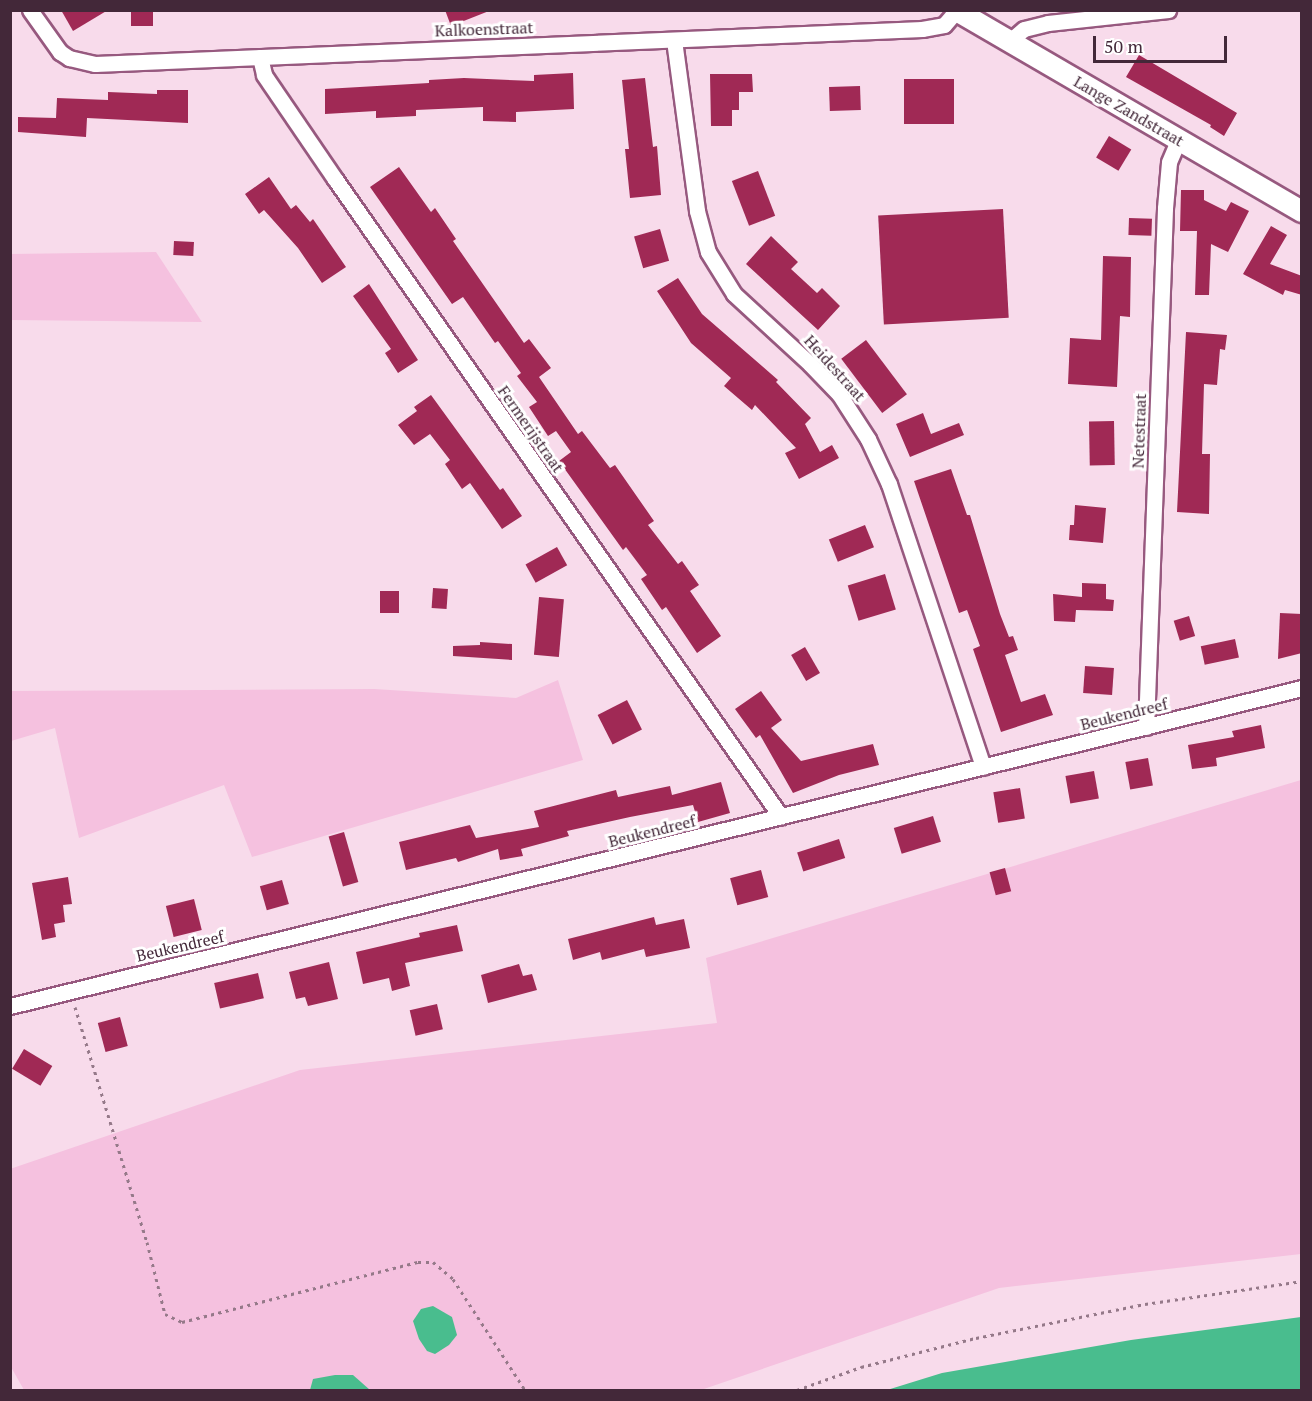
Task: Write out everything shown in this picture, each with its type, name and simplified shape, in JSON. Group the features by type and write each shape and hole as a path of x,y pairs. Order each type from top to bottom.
{"street":[{"name":"Kalkoenstraat","path":"30,10 60,52 82,62 260,57 922,29 944,25 956,10"},
{"name":"Lange Zandstraat","path":"956,10 1302,211"},
{"path":"1010,41 1024,28 1048,23 1168,10"},
{"name":"Heidestraat","path":"674,40 697,211 708,252 734,294 839,394 868,439 889,484 982,767"},
{"name":"Fermerijstraat","path":"260,57 264,75 335,179 782,817"},
{"name":"Netestraat","path":"1146,727 1165,208 1169,162 1179,140"},
{"name":"Beukendreef","path":"10,1006 1302,688"}],"path":[{"path":"70,991 147,1242 165,1314 182,1322 418,1262 433,1263 453,1279 525,1390"},
{"path":"797,1390 861,1367 999,1333 1145,1304 1302,1281"}],"shaded area":[{"path":"156,252 202,322 11,320 11,254"},
{"path":"558,680 583,760 252,857 224,785 79,838 55,728 11,741 11,691 374,689 516,698"},
{"path":"1301,780 1301,1254 999,1288 701,1390 24,1390 11,1367 10,1169 300,1070 717,1023 706,958"},
{"path":"433,1306 452,1317 457,1335 449,1345 435,1354 427,1351 419,1339 413,1321 421,1309"},
{"path":"1301,1317 1301,1390 887,1390 942,1373 1131,1340"},
{"path":"353,1375 370,1390 310,1390 313,1379"}],"building":[{"path":"61,10 108,10 73,31"},
{"path":"131,10 153,10 153,26 131,26"},
{"path":"445,10 489,10 489,11 451,26"},
{"path":"1139,55 1237,113 1224,136 1210,127 1211,125 1126,77"},
{"path":"573,73 574,109 516,112 516,122 483,121 483,107 416,110 416,116 376,118 376,111 325,114 325,89 429,83 429,80 464,78 534,81 534,75"},
{"path":"710,74 752,74 753,92 739,92 739,110 732,110 732,126 711,126"},
{"path":"645,78 653,147 657,146 661,195 630,198 625,149 629,149 622,80"},
{"path":"904,79 954,79 954,124 904,124"},
{"path":"860,86 861,110 830,111 829,87"},
{"path":"157,90 188,90 188,123 87,118 86,137 18,132 18,117 56,118 57,98 108,100 108,92 157,94"},
{"path":"1109,136 1131,149 1118,171 1096,157"},
{"path":"399,167 431,212 435,208 456,239 453,241 524,343 529,339 551,368 539,377 578,434 582,431 610,468 615,465 654,521 648,525 678,564 682,561 699,585 690,591 721,636 697,653 666,607 662,610 641,579 647,575 626,547 623,550 559,461 571,452 556,431 548,436 529,407 537,402 517,376 521,373 498,341 495,343 463,297 452,304 370,187"},
{"path":"758,171 775,216 749,226 732,181"},
{"path":"269,177 291,209 296,205 310,222 313,219 346,267 322,283 298,248 264,210 259,214 245,194"},
{"path":"1181,190 1204,190 1204,200 1226,211 1231,202 1249,211 1228,252 1211,244 1209,295 1195,295 1197,231 1180,231"},
{"path":"1003,209 1009,318 884,324 878,216"},
{"path":"1129,218 1152,219 1151,236 1128,235"},
{"path":"1271,226 1287,235 1270,264 1302,276 1302,295 1285,290 1283,295 1243,274"},
{"path":"660,229 669,261 643,268 634,236"},
{"path":"771,236 798,262 791,269 817,293 822,288 840,306 818,330 746,264"},
{"path":"174,241 194,242 193,256 173,255"},
{"path":"1103,256 1131,257 1130,317 1120,316 1117,387 1068,384 1070,338 1101,340"},
{"path":"678,278 702,314 778,380 776,382 811,418 805,424 820,452 832,445 839,458 799,479 785,453 796,448 755,405 752,410 724,386 731,378 691,343 657,291"},
{"path":"369,284 418,360 398,373 385,353 391,349 353,296"},
{"path":"1186,332 1227,335 1225,350 1220,349 1217,385 1204,384 1202,454 1210,454 1209,514 1177,512"},
{"path":"866,340 907,394 882,413 841,359"},
{"path":"431,395 500,490 503,488 522,516 502,529 470,483 462,489 445,464 450,460 430,434 414,445 398,425 417,411 414,407"},
{"path":"923,413 931,434 959,423 964,435 910,457 896,424"},
{"path":"1089,421 1114,421 1115,465 1090,465"},
{"path":"951,469 967,515 970,515 1000,614 1009,637 1013,636 1018,650 1005,655 1021,702 1045,694 1053,715 1001,732 973,649 980,646 967,610 959,613 914,481"},
{"path":"1075,505 1106,508 1103,543 1069,540 1070,525 1074,525"},
{"path":"865,525 874,547 838,562 829,540"},
{"path":"557,547 567,565 536,583 526,564"},
{"path":"885,574 896,609 859,621 848,585"},
{"path":"1082,583 1106,584 1106,599 1114,600 1113,611 1076,610 1075,622 1054,621 1053,594 1082,597"},
{"path":"433,588 448,589 447,609 432,608"},
{"path":"380,591 399,591 399,613 380,613"},
{"path":"539,597 564,599 559,657 534,655"},
{"path":"1280,613 1302,614 1302,653 1278,659"},
{"path":"1189,616 1195,636 1180,641 1174,621"},
{"path":"1235,639 1239,658 1205,665 1201,646"},
{"path":"480,642 512,644 512,660 453,656 453,646 480,645"},
{"path":"805,647 820,673 806,681 791,655"},
{"path":"1085,666 1114,668 1112,695 1083,693"},
{"path":"761,691 782,720 771,728 801,761 873,744 879,765 839,775 793,793 760,735 756,738 735,709"},
{"path":"627,700 642,729 613,744 598,715"},
{"path":"1261,725 1265,748 1216,758 1217,766 1192,769 1188,745 1234,737 1232,731"},
{"path":"1148,758 1153,786 1130,790 1125,762"},
{"path":"1094,771 1099,799 1070,804 1065,776"},
{"path":"721,782 730,813 698,822 693,805 630,817 567,831 569,836 521,849 523,856 500,860 498,849 458,862 456,858 406,870 399,842 470,825 476,838 539,827 534,811 616,790 618,797 670,786 672,795"},
{"path":"1020,788 1025,819 998,823 993,792"},
{"path":"933,816 941,842 902,854 894,828"},
{"path":"344,832 358,882 343,886 329,836"},
{"path":"839,839 845,858 803,872 797,853"},
{"path":"1005,868 1011,891 996,895 990,872"},
{"path":"761,870 768,897 737,905 730,878"},
{"path":"68,877 72,904 63,905 65,922 54,924 56,937 42,940 32,883"},
{"path":"282,880 289,904 267,910 260,886"},
{"path":"194,899 202,930 174,937 166,906"},
{"path":"654,917 656,925 684,919 690,948 646,957 644,949 602,960 600,952 573,960 568,939"},
{"path":"457,925 463,951 405,963 410,986 392,991 389,978 363,984 356,952 420,937 419,933"},
{"path":"329,962 338,999 308,1006 305,997 296,999 289,972"},
{"path":"519,964 523,976 532,974 537,990 488,1003 481,975"},
{"path":"258,973 264,998 220,1008 214,983"},
{"path":"437,1004 443,1029 416,1036 410,1010"},
{"path":"120,1017 128,1046 106,1052 98,1023"},
{"path":"24,1049 52,1066 40,1086 12,1069"}]}
